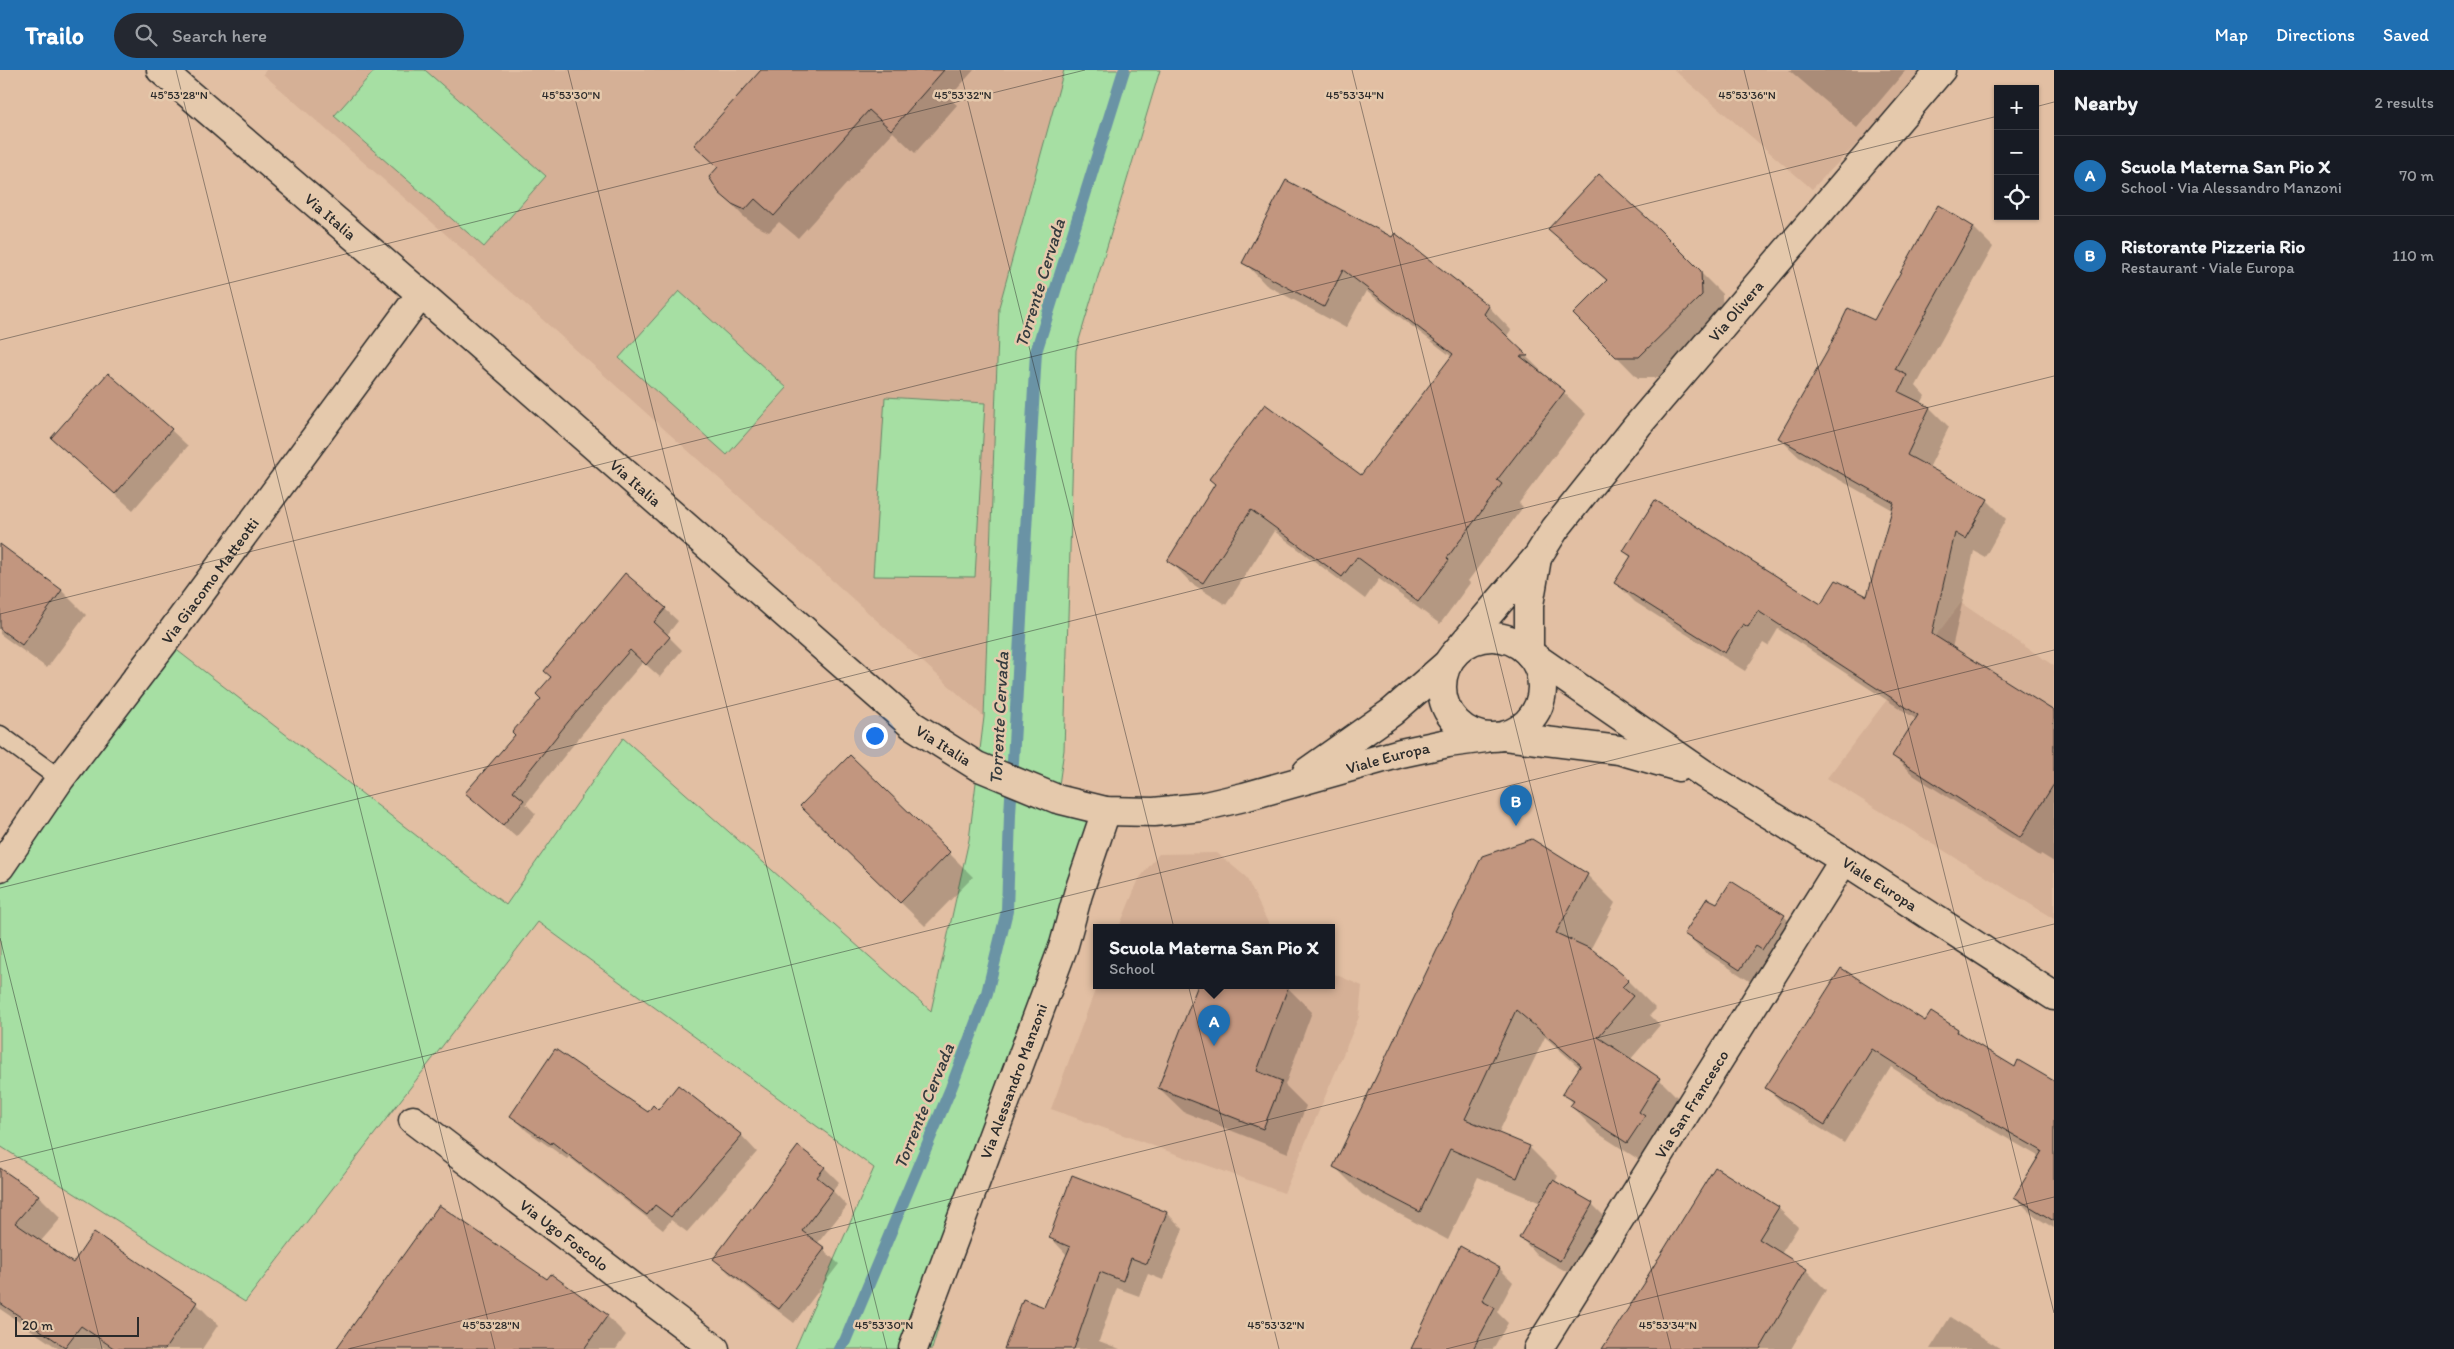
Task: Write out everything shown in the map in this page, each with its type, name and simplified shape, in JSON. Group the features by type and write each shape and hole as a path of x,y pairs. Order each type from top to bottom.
{"street":[{"name":"Via Italia","path":"160,70 420,294 912,725 977,766 1057,799 1106,811 1154,812"},
{"name":"Via Olivera","path":"1452,657 1538,556 1555,529 1638,425 1941,70"},
{"name":"Via Giacomo Matteotti","path":"0,867 60,779 420,294"},
{"name":"Via Olivera","path":"1529,654 1528,605 1538,556"},
{"path":"1485,638 1501,638 1516,643 1529,654 1538,668 1542,685 1539,702 1532,717 1519,729 1495,737 1471,733 1457,724 1447,711 1442,695 1443,679 1452,657 1470,642 1485,638"},
{"name":"Viale Europa","path":"1529,654 1704,774 1844,860 2054,996"},
{"name":"Viale Europa","path":"1290,784 1392,712 1452,657"},
{"name":"Viale Europa","path":"1154,812 1201,807 1401,753 1455,741 1495,737 1619,750 1704,774"},
{"name":"Via Alessandro Manzoni","path":"913,1349 1064,945 1078,894 1106,811"},
{"name":"Via San Francesco","path":"1538,1349 1844,860"},
{"name":"Via Ugo Foscolo","path":"413,1120 715,1349"}],"lane":[{"path":"0,735 60,779"}],"shaded area":[{"path":"266,70 1064,70 999,307 984,717 524,303 263,74"},
{"path":"1674,70 1930,70 1812,189"},
{"path":"1961,603 2054,666 2054,919 1827,778"},
{"path":"1217,853 1246,877 1269,924 1120,924 1139,879 1159,854"},
{"path":"1335,974 1362,986 1359,1017 1284,1193 1051,1109 1096,989 1335,989"}],"green space":[{"path":"375,70 425,70 546,176 484,247 334,116"},
{"path":"1064,70 1160,70 1076,350 1064,750 1057,799 1106,811 1008,1094 932,1349 795,1349 874,1168 538,922 245,1302 0,1146 0,867 165,641 506,905 623,738 931,1011 969,840 984,717 999,307"},
{"path":"679,291 787,388 727,455 619,358"},
{"path":"885,397 985,403 975,577 873,576"}],"building":[{"path":"761,70 944,70 891,130 869,110 774,216 755,199 745,210 732,204 719,193 709,177 718,167 694,145"},
{"path":"1599,174 1701,271 1702,295 1639,357 1616,357 1573,314 1607,280 1548,229"},
{"path":"1286,180 1392,237 1395,233 1489,306 1484,314 1528,356 1520,356 1565,391 1497,480 1502,484 1447,558 1449,560 1418,602 1357,557 1342,577 1251,510 1203,583 1167,561 1215,484 1209,479 1265,404 1361,475 1453,354 1343,270 1324,307 1242,263"},
{"path":"1938,205 1974,227 1895,369 1907,375 1899,392 1930,407 1907,455 1988,499 1965,539 1955,533 1932,634 2054,711 2054,784 2020,838 1892,756 1918,715 1758,611 1748,627 1743,624 1725,653 1614,583 1631,556 1623,551 1655,500 1821,604 1836,580 1867,596 1894,503 1778,438 1827,352 1848,308 1874,320"},
{"path":"108,373 172,429 115,494 51,438"},
{"path":"0,544 62,590 22,645 0,629"},
{"path":"625,573 666,608 654,622 670,637 646,665 630,650 568,722 513,791 524,800 503,825 465,793 515,735 512,732 541,699 536,694 551,677 544,671"},
{"path":"850,755 950,852 900,903 800,806"},
{"path":"1532,839 1588,874 1556,933 1593,950 1629,980 1622,987 1633,996 1598,1037 1660,1078 1639,1112 1645,1116 1627,1143 1570,1106 1574,1101 1562,1094 1581,1065 1516,1010 1465,1119 1530,1146 1517,1178 1450,1149 1420,1212 1333,1167 1482,856"},
{"path":"1731,881 1785,915 1762,950 1756,946 1740,970 1684,934 1707,898 1717,903"},
{"path":"1841,968 1925,1021 1931,1012 1958,1029 1957,1032 2015,1067 2018,1060 2054,1081 2054,1221 2014,1197 2042,1151 1947,1097 1872,1049 1825,1125 1765,1088"},
{"path":"1196,989 1288,989 1257,1071 1282,1081 1263,1129 1158,1088"},
{"path":"555,1049 648,1112 653,1105 658,1110 678,1085 742,1135 671,1217 655,1205 647,1215 552,1142 551,1144 510,1116"},
{"path":"798,1146 825,1167 817,1177 833,1190 802,1231 825,1248 779,1309 713,1259"},
{"path":"1715,1167 1779,1207 1759,1239 1807,1269 1760,1349 1602,1349 1646,1281"},
{"path":"0,1168 39,1195 15,1223 73,1263 94,1232 197,1302 165,1349 115,1349 81,1326 65,1347 0,1303"},
{"path":"1072,1175 1167,1212 1147,1264 1131,1258 1123,1281 1100,1272 1074,1349 1004,1349 1023,1299 1044,1307 1070,1247 1049,1238"},
{"path":"1553,1180 1593,1203 1560,1261 1519,1238"},
{"path":"439,1205 547,1279 551,1274 608,1315 584,1349 336,1349"},
{"path":"1460,1246 1500,1268 1482,1301 1495,1308 1473,1349 1411,1349"}],"waterway":[{"name":"Torrente Cervada","path":"839,1349 845,1341 951,1088 987,993 1007,911 1010,815 1036,352 1124,70"}],"place":[{"name":"Ristorante Pizzeria Rio","path":"1516,826"},
{"name":"Scuola Materna San Pio X","path":"1214,1046"}]}
